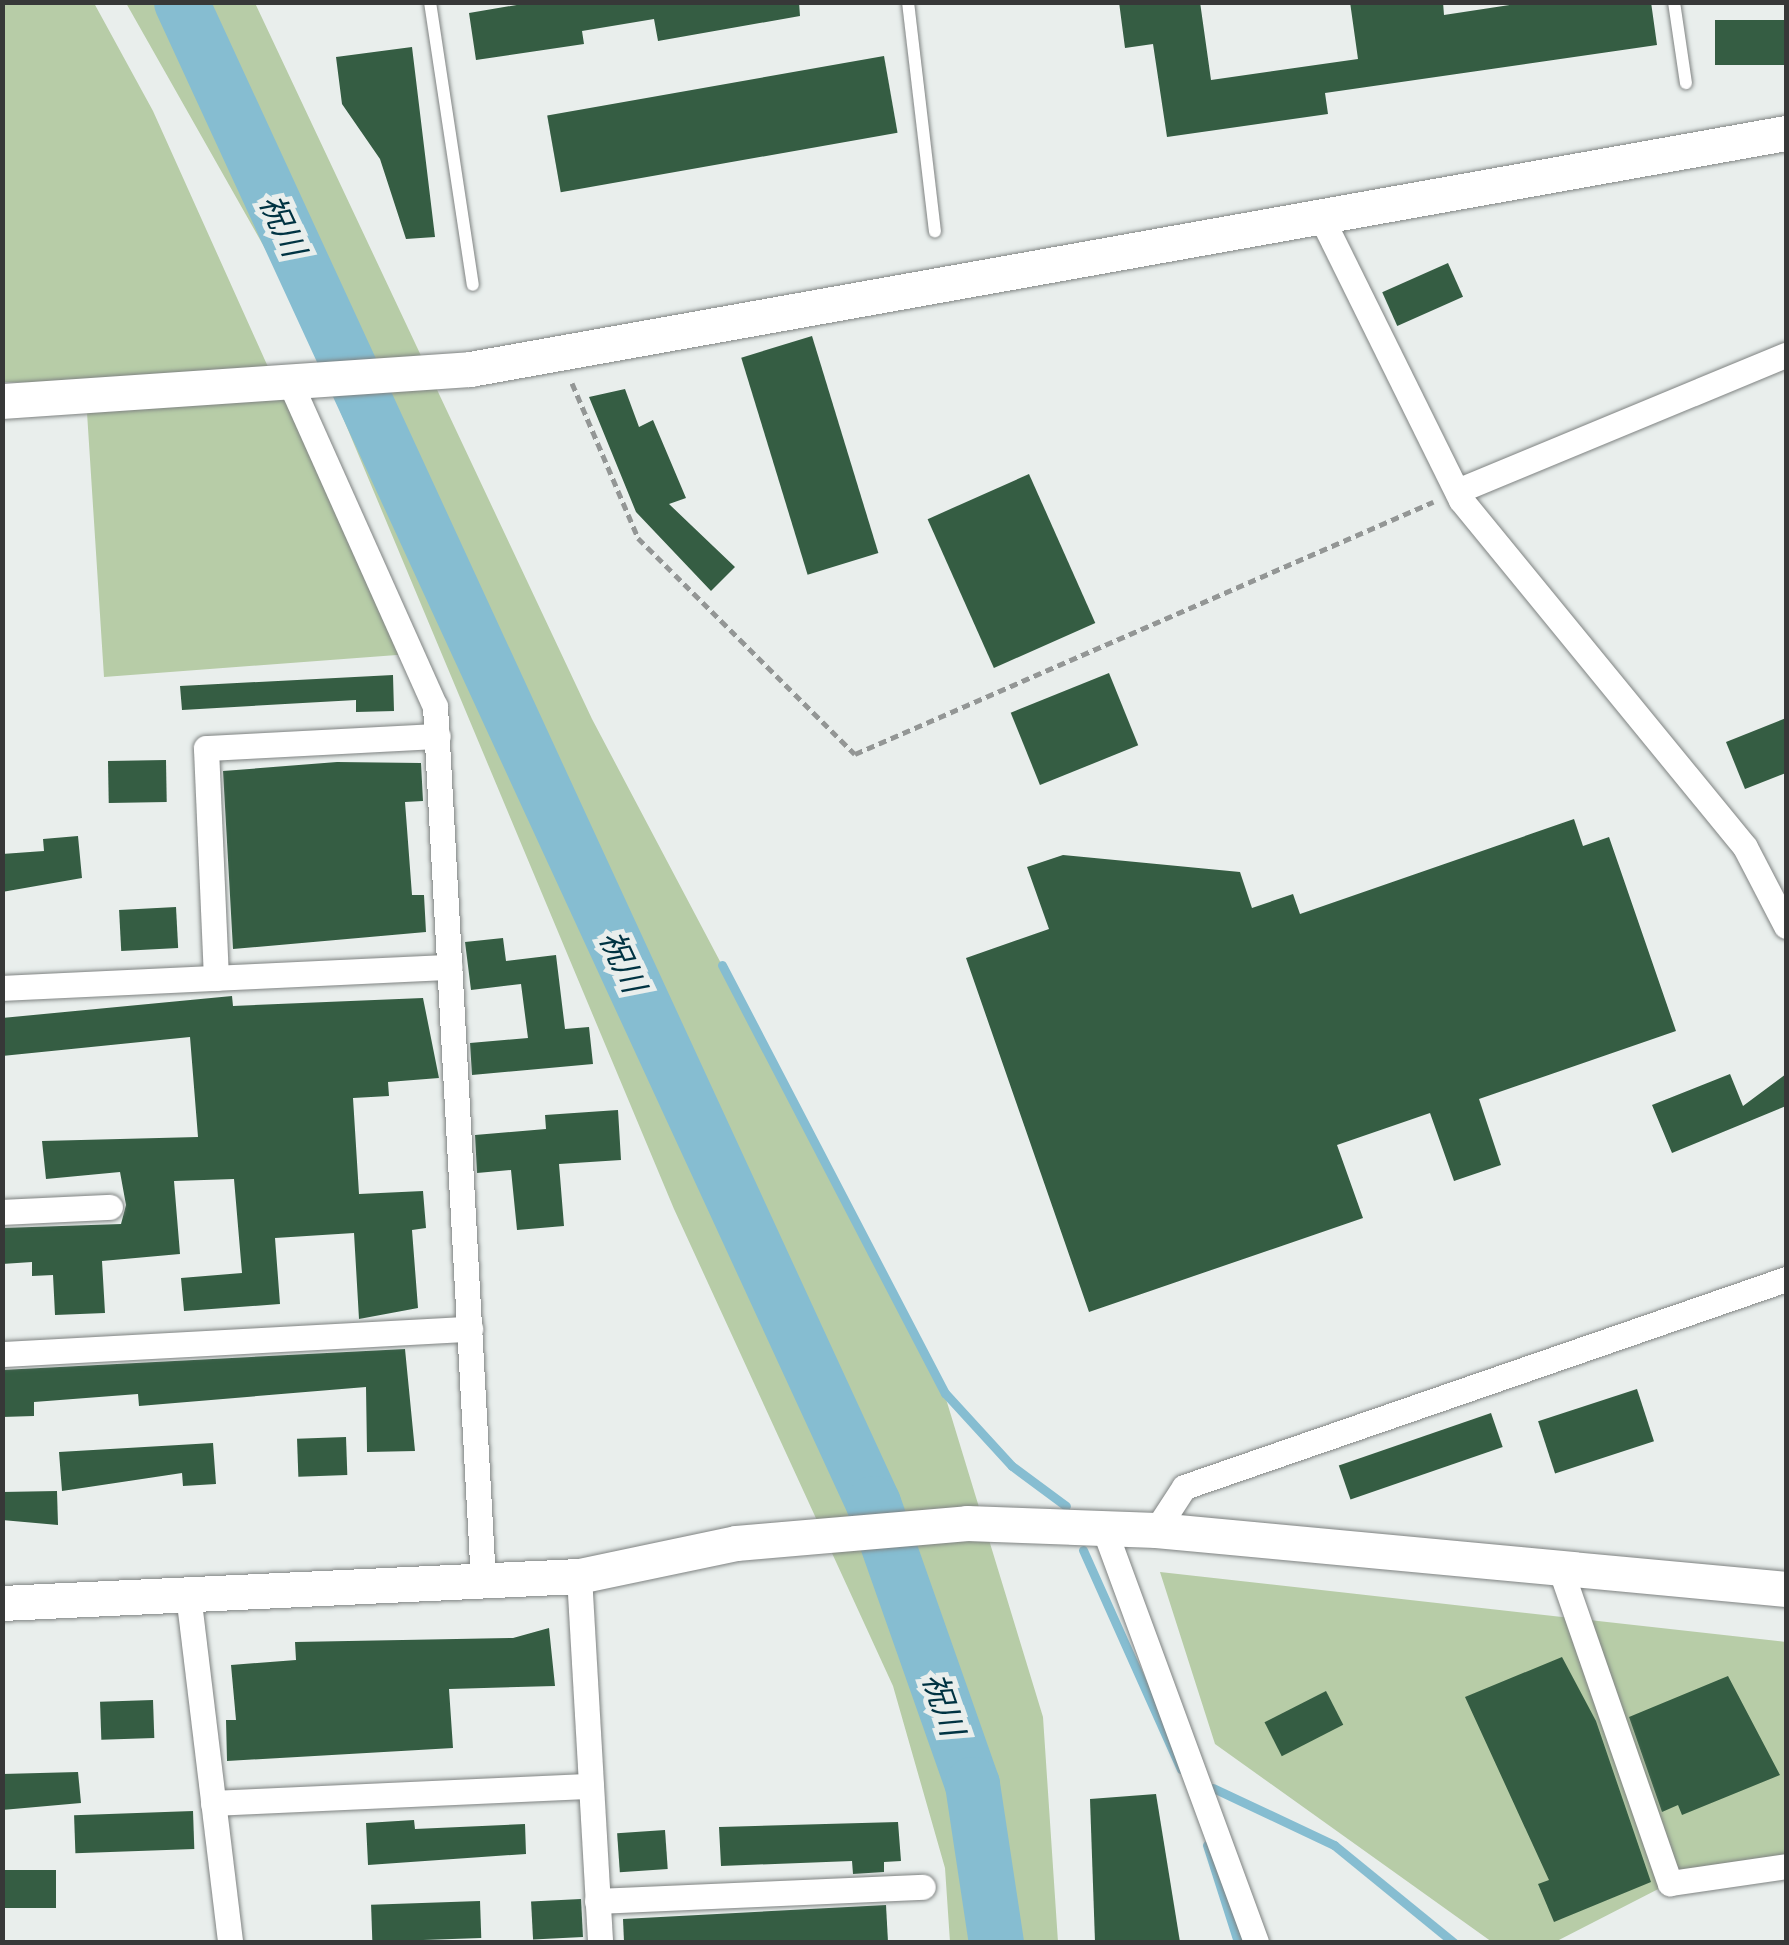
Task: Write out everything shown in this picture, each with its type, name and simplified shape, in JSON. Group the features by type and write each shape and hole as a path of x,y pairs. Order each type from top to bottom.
{"street":[{"path":"2,401 411,377 1786,133"},
{"path":"1320,213 1457,491 1746,847 1786,926"},
{"path":"1457,491 1786,355"},
{"path":"298,386 436,706 483,1580"},
{"path":"216,978 206,748 438,736"},
{"path":"2,988 450,967"},
{"path":"2,1212 110,1207"},
{"path":"1156,1530 1184,1486 1786,1279"},
{"path":"2,1354 470,1329"},
{"path":"2,1603 579,1576 854,1531 968,1523 1156,1530 1786,1590"},
{"path":"1103,1526 1256,1942"},
{"path":"1560,1568 1670,1883 1786,1866"},
{"path":"579,1576 600,1942"},
{"path":"188,1594 230,1942"},
{"path":"213,1803 591,1786"},
{"path":"598,1902 922,1888"}],"lane":[{"path":"430,2 472,285"},
{"path":"908,2 935,230"},
{"path":"1674,2 1686,82"}],"path":[{"path":"561,352 638,538 855,754 1457,491"}],"green space":[{"path":"3,3 94,3 153,111 277,387 292,387 410,654 104,677 86,397 251,388 3,382"},
{"path":"126,3 255,3 592,719 939,1376 1043,1717 1058,1942 950,1942 945,1868 893,1686 674,1209 292,296"},
{"path":"1160,1572 1786,1642 1786,1864 1670,1883 1555,1942 1492,1942 1215,1744"}],"building":[{"path":"534,2 799,2 800,16 658,41 654,19 582,31 584,44 476,60 469,13"},
{"path":"1119,2 1200,2 1211,80 1358,59 1350,2 1443,2 1444,15 1529,2 1651,2 1657,45 1325,93 1328,114 1167,137 1153,44 1125,48"},
{"path":"1715,20 1786,20 1786,65 1715,65"},
{"path":"412,47 435,237 406,239 380,159 342,104 336,57"},
{"path":"884,56 898,133 561,192 547,115"},
{"path":"1448,263 1463,297 1397,326 1382,292"},
{"path":"812,336 878,553 808,575 741,358"},
{"path":"625,389 639,427 653,420 686,498 669,504 735,567 711,591 636,512 589,397"},
{"path":"1029,474 1095,623 994,668 928,519"},
{"path":"1109,673 1138,745 1040,785 1011,713"},
{"path":"393,675 394,711 356,712 356,700 182,710 180,686"},
{"path":"1786,718 1786,773 1745,789 1726,742"},
{"path":"166,760 167,802 109,803 108,761"},
{"path":"337,762 421,763 423,801 405,802 412,895 424,895 426,932 233,949 223,771"},
{"path":"1574,819 1583,846 1609,837 1676,1031 1479,1099 1501,1165 1454,1181 1430,1113 1337,1145 1363,1218 1089,1312 966,958 1049,929 1027,867 1063,855 1240,872 1252,908 1293,894 1300,914"},
{"path":"78,836 82,878 2,892 2,854 44,851 43,839"},
{"path":"176,907 178,948 121,951 119,910"},
{"path":"503,938 506,961 556,955 565,1029 589,1027 593,1064 472,1075 470,1043 528,1038 521,984 471,990 465,942"},
{"path":"232,996 233,1006 423,998 439,1078 388,1082 389,1096 353,1098 359,1194 423,1191 426,1228 412,1230 418,1308 359,1319 354,1233 275,1238 280,1304 184,1311 181,1278 242,1273 234,1179 174,1181 180,1254 102,1261 105,1313 55,1315 53,1275 32,1276 32,1262 2,1264 2,1228 121,1224 126,1205 120,1172 46,1179 42,1141 198,1137 190,1037 2,1056 2,1018"},
{"path":"1730,1074 1743,1106 1786,1074 1786,1106 1672,1153 1652,1105"},
{"path":"618,1110 621,1160 559,1164 564,1226 517,1230 511,1170 477,1173 475,1135 546,1129 545,1115"},
{"path":"405,1349 415,1451 367,1452 366,1387 139,1406 138,1394 34,1402 34,1416 2,1417 2,1370"},
{"path":"1637,1389 1654,1441 1555,1473 1538,1421"},
{"path":"1491,1413 1503,1447 1350,1499 1339,1465"},
{"path":"346,1437 347,1475 298,1477 297,1439"},
{"path":"213,1443 216,1484 183,1486 182,1473 62,1491 59,1452"},
{"path":"57,1491 58,1525 2,1520 2,1492"},
{"path":"549,1628 555,1686 449,1689 453,1748 227,1761 226,1720 236,1720 231,1665 296,1660 295,1642 513,1638"},
{"path":"1562,1657 1596,1721 1651,1882 1554,1922 1538,1884 1549,1880 1465,1697"},
{"path":"1728,1676 1780,1775 1682,1815 1678,1805 1662,1812 1629,1717"},
{"path":"1326,1691 1343,1725 1282,1756 1265,1722"},
{"path":"153,1700 154,1738 101,1740 100,1702"},
{"path":"78,1772 81,1803 2,1810 2,1774"},
{"path":"1156,1794 1180,1942 1095,1942 1090,1799"},
{"path":"193,1811 194,1849 75,1853 74,1815"},
{"path":"414,1820 415,1829 525,1824 526,1854 368,1865 366,1823"},
{"path":"898,1822 901,1861 884,1862 884,1872 853,1874 852,1861 721,1866 719,1827"},
{"path":"665,1830 668,1869 620,1872 617,1833"},
{"path":"3,1870 56,1870 56,1908 3,1908"},
{"path":"581,1899 583,1937 533,1940 531,1902"},
{"path":"480,1901 481,1938 372,1942 371,1905"},
{"path":"886,1905 888,1942 624,1942 623,1919"}],"waterway":[{"name":"祝川","path":"181,2 873,1503 972,1784 996,1942"},
{"path":"722,965 945,1393 1012,1466 1066,1506"},
{"path":"1083,1550 1181,1769"},
{"path":"1213,1788 1334,1845 1453,1942"},
{"path":"1207,1845 1238,1942"}]}
